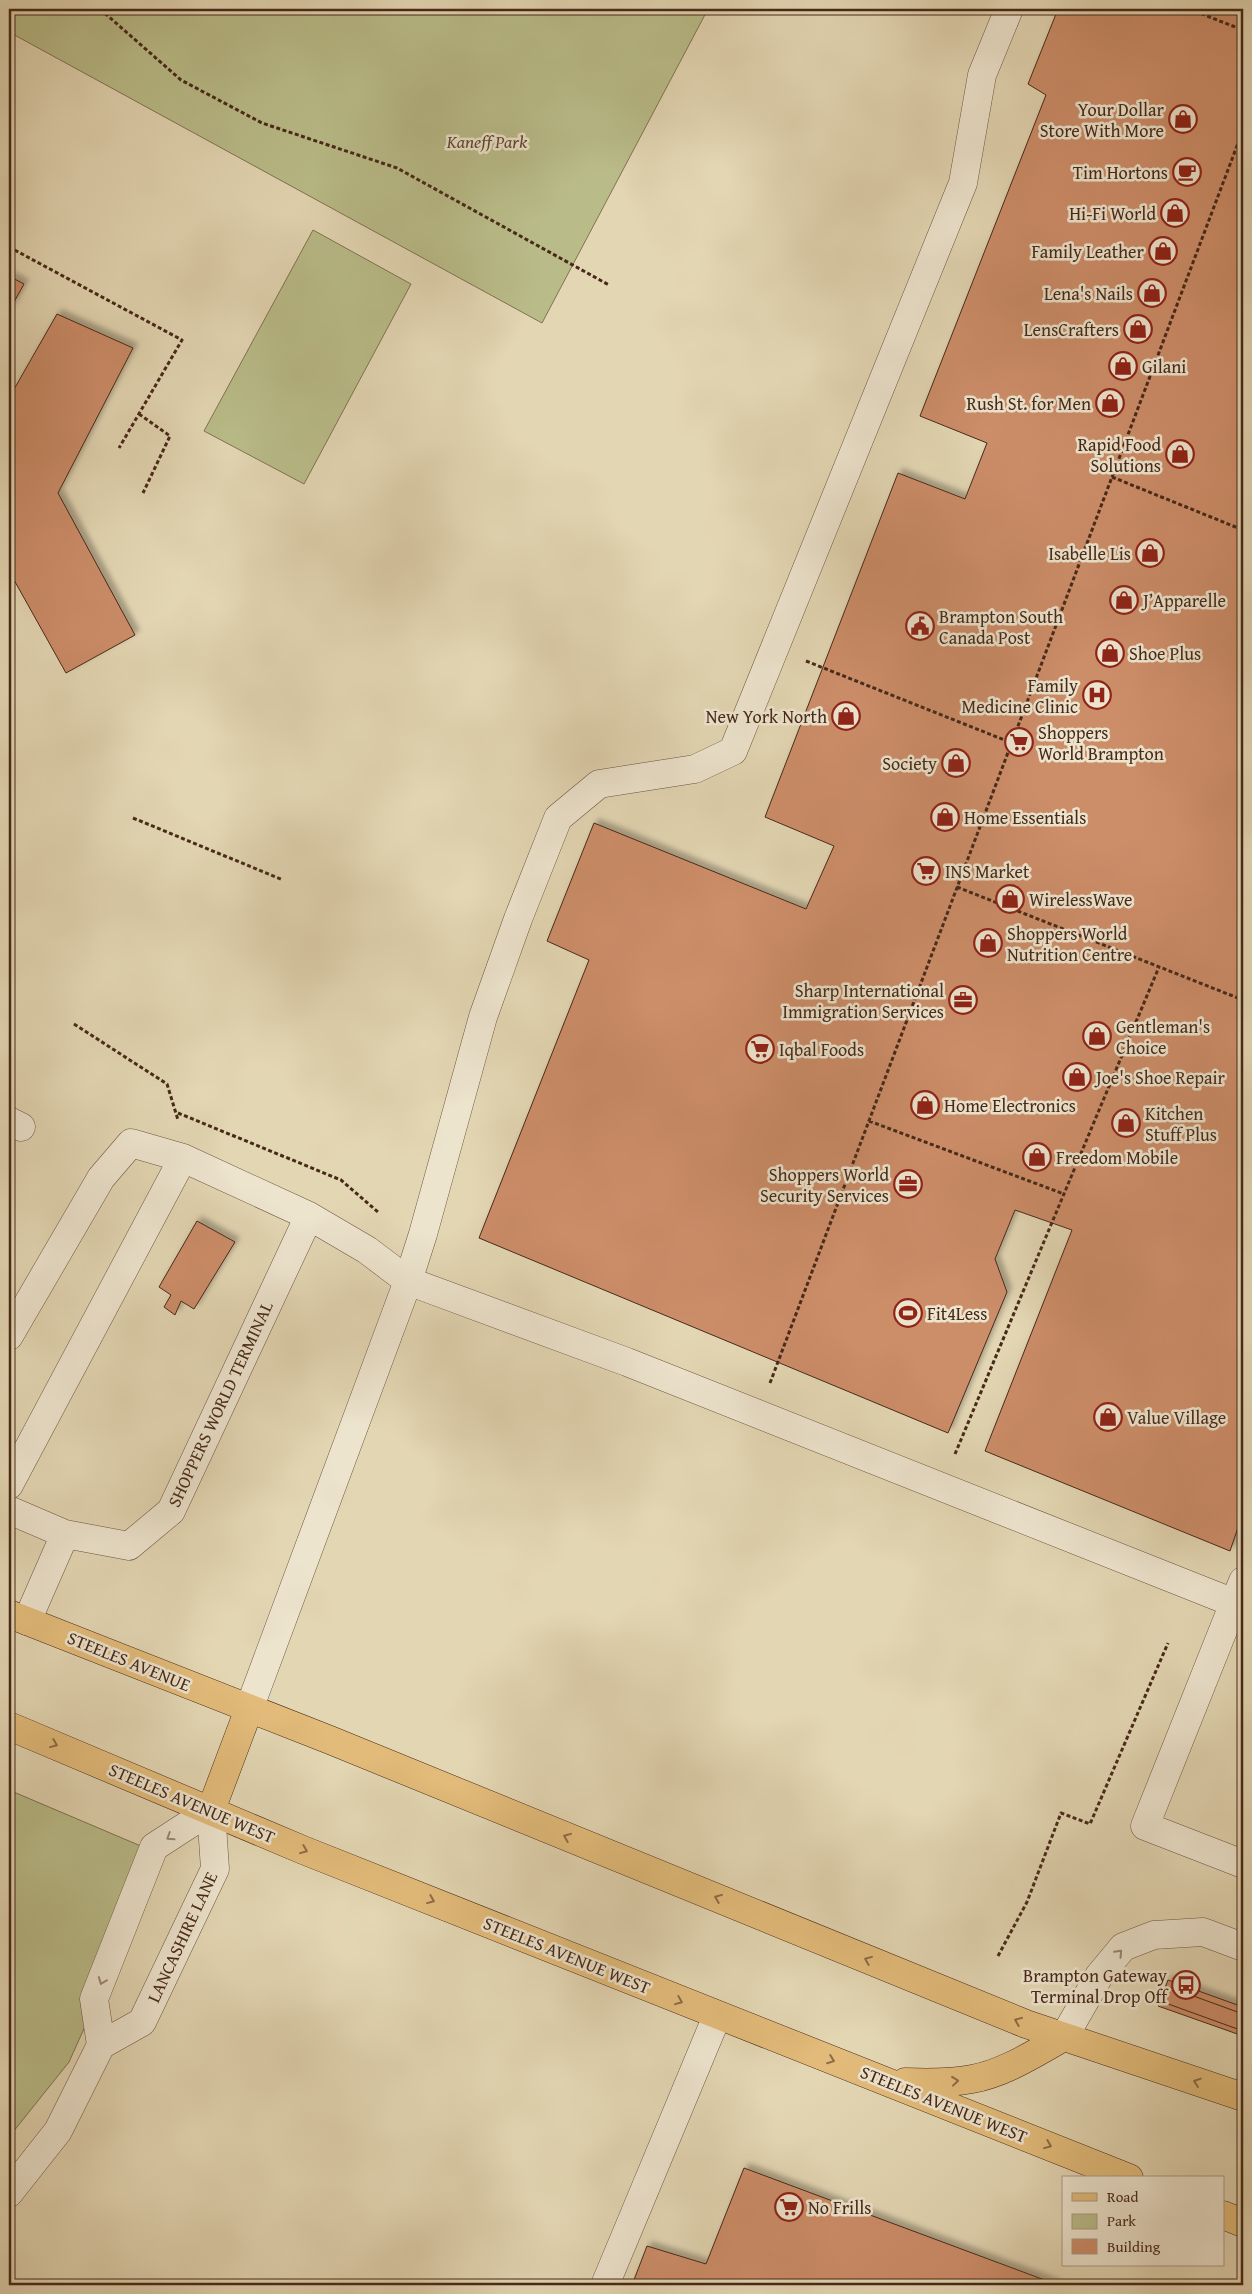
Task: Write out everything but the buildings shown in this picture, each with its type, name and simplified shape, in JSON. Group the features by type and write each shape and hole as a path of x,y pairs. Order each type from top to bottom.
{"main road":[{"name":"STEELES AVENUE","path":"18,1617 249,1709"},
{"path":"211,1810 249,1709 1026,2024 1243,2097"},
{"name":"STEELES AVENUE WEST","path":"9,1726 303,1850 1124,2176"},
{"path":"889,2082 938,2083 973,2079 1002,2070 1064,2037"},
{"path":"1224,2215 1243,2223"}],"street":[{"path":"249,1709 408,1281 423,1234 482,1017 558,818 599,784 695,769 733,751 963,183 982,75 1009,9"},
{"path":"9,1336 101,1178 130,1143 183,1158 310,1216 367,1250 408,1281 627,1362 940,1486 1239,1592 1145,1826 1243,1864"},
{"path":"9,1485 183,1158"},
{"name":"SHOPPERS WORLD TERMINAL","path":"9,1510 65,1534 129,1546 171,1511 310,1216"},
{"path":"18,1617 65,1534"},
{"path":"9,2193 58,2131 101,2045 94,2000 154,1847 211,1810"},
{"name":"LANCASHIRE LANE","path":"101,2045 142,2022 215,1869 211,1810"},
{"path":"1064,2037 1099,1976 1123,1947 1154,1935 1204,1932 1243,1947"},
{"path":"605,2285 717,2016"}],"path":[{"path":"100,9 181,80 262,123 397,168 609,285"},
{"path":"1189,9 1243,30"},
{"path":"758,1414 1243,130"},
{"path":"9,247 182,340 119,448"},
{"path":"139,414 170,436 143,493"},
{"path":"1112,477 1243,530"},
{"path":"774,650 1012,743"},
{"path":"133,818 283,880"},
{"path":"957,887 1243,1000"},
{"path":"940,1486 955,1456 1159,967"},
{"path":"74,1024 167,1084 178,1113 183,1158"},
{"path":"178,1113 341,1180 378,1212"},
{"path":"869,1121 1064,1194"},
{"path":"998,1956 1027,1902 1061,1814 1090,1824 1168,1644"}],"green space":[{"name":"Kaneff Park","path":"9,9 708,9 542,323 9,32"},
{"path":"313,230 411,284 304,484 204,431"},
{"path":"9,1790 162,1855 69,2062 9,2137"}],"place":[{"name":"Your Dollar Store With More","path":"1183,119"},
{"name":"Tim Hortons","path":"1187,172"},
{"name":"Hi-Fi World","path":"1175,213"},
{"name":"Family Leather","path":"1163,251"},
{"name":"Lena's Nails","path":"1152,293"},
{"name":"LensCrafters","path":"1138,329"},
{"name":"Gilani","path":"1123,366"},
{"name":"Rush St. for Men","path":"1110,403"},
{"name":"Rapid Food Solutions","path":"1180,454"},
{"name":"Isabelle Lis","path":"1150,553"},
{"name":"J’Apparelle","path":"1124,600"},
{"name":"Brampton South Canada Post","path":"920,626"},
{"name":"Shoe Plus","path":"1110,653"},
{"name":"Family Medicine Clinic","path":"1097,695"},
{"name":"New York North","path":"846,716"},
{"name":"Shoppers World Brampton","path":"1019,742"},
{"name":"Society","path":"956,763"},
{"name":"Home Essentials","path":"945,817"},
{"name":"INS Market","path":"926,871"},
{"name":"WirelessWave","path":"1010,899"},
{"name":"Shoppers World Nutrition Centre","path":"988,943"},
{"name":"Sharp International Immigration Services","path":"963,1000"},
{"name":"Gentleman's Choice","path":"1097,1036"},
{"name":"Iqbal Foods","path":"760,1049"},
{"name":"Joe's Shoe Repair","path":"1077,1077"},
{"name":"Home Electronics","path":"925,1105"},
{"name":"Kitchen Stuff Plus","path":"1126,1123"},
{"name":"Freedom Mobile","path":"1037,1157"},
{"name":"Shoppers World Security Services","path":"908,1184"},
{"name":"Fit4Less","path":"908,1313"},
{"name":"Value Village","path":"1108,1417"},
{"name":"Brampton Gateway Terminal Drop Off","path":"1186,1985"},
{"name":"No Frills","path":"789,2207"}]}
